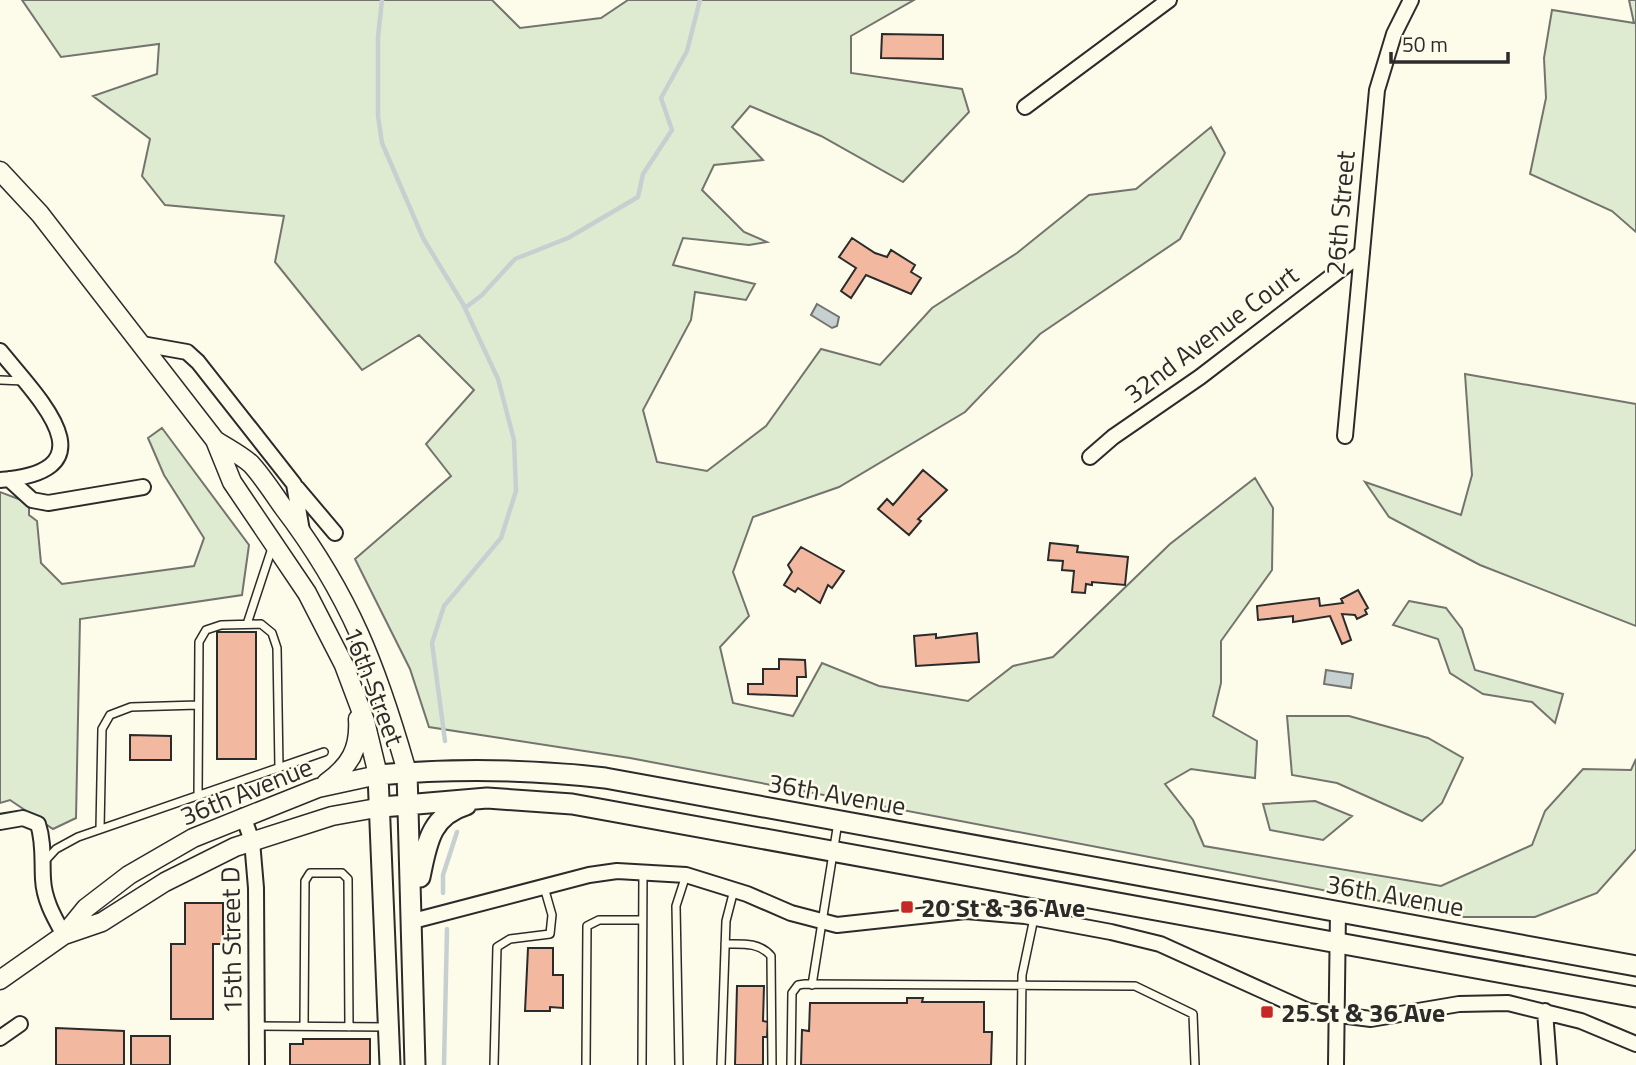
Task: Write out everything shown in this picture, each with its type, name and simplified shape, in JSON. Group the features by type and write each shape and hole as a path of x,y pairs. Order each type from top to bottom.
{"main road":[{"name":"36th Avenue","path":"378,775 491,769 605,778 1636,966"},
{"name":"16th Street","path":"408,772 415,1065"},
{"name":"16th Street","path":"378,775 382,807 390,1065"},
{"name":"36th Avenue","path":"382,807 488,798 572,804 1636,997"},
{"path":"413,915 435,824 449,811 488,798"}],"street":[{"path":"1025,107 1169,0"},
{"name":"26th Street","path":"1345,436 1377,90 1394,34 1411,0"},
{"name":"16th Street","path":"0,171 40,215 215,440 232,482 307,593 344,665 365,721 378,775"},
{"name":"32nd Avenue Court","path":"1090,457 1362,253"},
{"name":"16th Street","path":"142,344 187,352 198,362 335,533"},
{"path":"0,351 52,413 58,426 60,443 52,464 35,475 4,479"},
{"name":"16th Street","path":"215,440 250,463 302,531 342,593 365,640 391,712 408,772"},
{"path":"4,479 32,500 48,503 143,488"},
{"name":"16th Street","path":"294,484 302,531"},
{"path":"318,788 345,768 358,741 358,713 344,665"},
{"name":"36th Avenue","path":"0,980 64,935 86,908 130,875 193,838 318,788 378,775"},
{"name":"36th Avenue","path":"64,935 102,922 190,868 252,841 332,816 382,807"},
{"name":"15th Street D","path":"243,816 252,841 257,1065"},
{"path":"0,822 23,818 38,824 47,902 64,935"},
{"path":"413,915 589,875 643,871 686,875 821,922 856,925 966,911 1034,918 1160,944 1308,1011 1385,1018 1477,1003 1508,1003 1581,1021 1636,1044"},
{"path":"1336,1065 1338,911"},
{"path":"1545,1012 1549,1065"},
{"path":"0,1038 20,1024"}],"lane":[{"path":"0,380 24,381"},
{"path":"247,624 274,544"},
{"path":"198,796 199,642 206,630 261,624 272,633 277,648 279,768"},
{"path":"100,829 102,729 110,715 131,707 198,705"},
{"path":"43,863 56,849 100,829 324,752"},
{"path":"813,985 838,822"},
{"path":"642,1065 643,871"},
{"path":"304,1027 305,881 310,873 342,873 348,879 349,1027"},
{"path":"679,1065 676,906 686,875"},
{"path":"494,1065 497,947 510,939 545,937 550,934 552,915 544,887"},
{"path":"721,1065 726,921 734,890"},
{"path":"1021,1065 1022,987 1034,918"},
{"path":"586,1065 587,926 599,920 642,920"},
{"path":"725,944 753,945 764,949 771,956 772,1065"},
{"path":"791,1065 792,993 798,985 813,985 1143,988 1194,1014 1195,1065"},
{"path":"257,1026 388,1027"}],"green space":[{"path":"22,0 492,0 520,28 601,18 628,0 914,0 851,36 851,73 962,89 969,112 903,182 821,136 750,106 732,127 763,160 714,165 702,190 744,232 767,242 749,245 683,238 673,265 755,284 746,300 695,292 691,320 643,410 657,462 707,471 766,426 821,349 880,365 932,308 1017,253 1089,195 1136,189 1211,127 1225,153 1180,239 1040,334 965,412 839,487 753,517 733,572 749,616 720,647 733,703 793,716 822,663 879,686 968,701 1013,666 1053,657 1170,544 1255,478 1273,508 1272,570 1221,641 1221,683 1213,716 1257,741 1255,778 1191,769 1165,784 1193,820 1204,846 1441,886 1532,845 1545,811 1583,769 1631,770 1636,759 1636,849 1597,893 1535,917 1464,917 630,758 429,727 410,669 355,559 451,476 426,444 474,390 419,335 362,370 275,262 284,216 165,205 142,176 150,139 93,96 157,74 159,44 61,57"},
{"path":"1629,0 1636,0 1636,232 1612,211 1530,174 1546,98 1544,58 1552,10 1634,23"},
{"path":"1465,374 1636,404 1636,626 1480,565 1389,517 1365,482 1461,515 1472,475"},
{"path":"162,428 249,545 242,595 80,619 76,818 53,829 10,800 0,803 0,492 29,503 29,515 37,521 41,563 62,584 194,566 204,538 164,475 148,438"},
{"path":"1409,601 1446,608 1462,629 1475,670 1563,694 1555,723 1532,702 1483,694 1450,673 1438,639 1393,625"},
{"path":"1287,716 1349,716 1428,738 1463,758 1442,803 1422,821 1337,783 1292,775"},
{"path":"1315,801 1352,816 1323,840 1270,830 1263,804"}],"shaded area":[{"path":"817,304 839,317 837,326 832,328 811,315"},
{"path":"1326,670 1353,674 1351,688 1324,684"}],"building":[{"path":"882,34 943,35 943,59 881,58"},
{"path":"852,238 875,253 887,257 891,250 915,265 911,272 921,278 911,294 866,275 851,298 841,291 856,268 839,257"},
{"path":"923,470 947,490 918,519 921,521 909,535 878,509 887,499 893,505"},
{"path":"1050,543 1078,546 1077,552 1128,557 1125,585 1092,582 1092,585 1086,584 1085,593 1072,592 1074,571 1062,570 1063,561 1048,560"},
{"path":"801,547 844,571 832,588 828,585 820,603 798,588 795,592 784,585 792,572 788,565"},
{"path":"1358,590 1368,608 1365,610 1367,614 1357,619 1355,615 1342,614 1351,640 1342,644 1330,616 1293,622 1293,616 1258,620 1257,606 1319,598 1320,606 1343,603 1341,599"},
{"path":"217,632 256,632 256,759 217,759"},
{"path":"977,633 979,662 916,666 914,636 936,634 936,638"},
{"path":"779,659 805,660 806,677 797,677 797,696 748,694 748,684 763,684 763,669 779,669"},
{"path":"130,735 171,736 171,760 130,760"},
{"path":"185,903 223,903 223,944 213,944 213,1019 171,1019 171,944 185,944"},
{"path":"528,948 553,948 553,975 563,975 563,1008 525,1011"},
{"path":"737,986 764,986 763,1021 768,1022 767,1037 763,1037 763,1065 735,1065"},
{"path":"907,998 923,998 922,1002 984,1002 984,1032 992,1032 991,1065 801,1065 802,1030 809,1031 810,1003 907,1003"},
{"path":"56,1028 124,1031 124,1065 56,1065"},
{"path":"131,1036 170,1036 170,1065 131,1065"},
{"path":"303,1039 370,1039 370,1065 290,1065 290,1044 303,1044"}],"waterway":[{"path":"382,0 378,37 378,116 382,143 423,238 463,304 498,379 514,440 516,491 501,538 444,606 432,643 445,741"},
{"path":"465,308 482,295 515,259 568,238 638,197 643,174 672,130 661,98 687,51 700,0"},
{"path":"443,893 443,875 457,832"},
{"path":"444,1065 447,929"}],"place":[{"name":"20 St & 36 Ave","path":"907,907"},
{"name":"25 St & 36 Ave","path":"1267,1012"}]}
